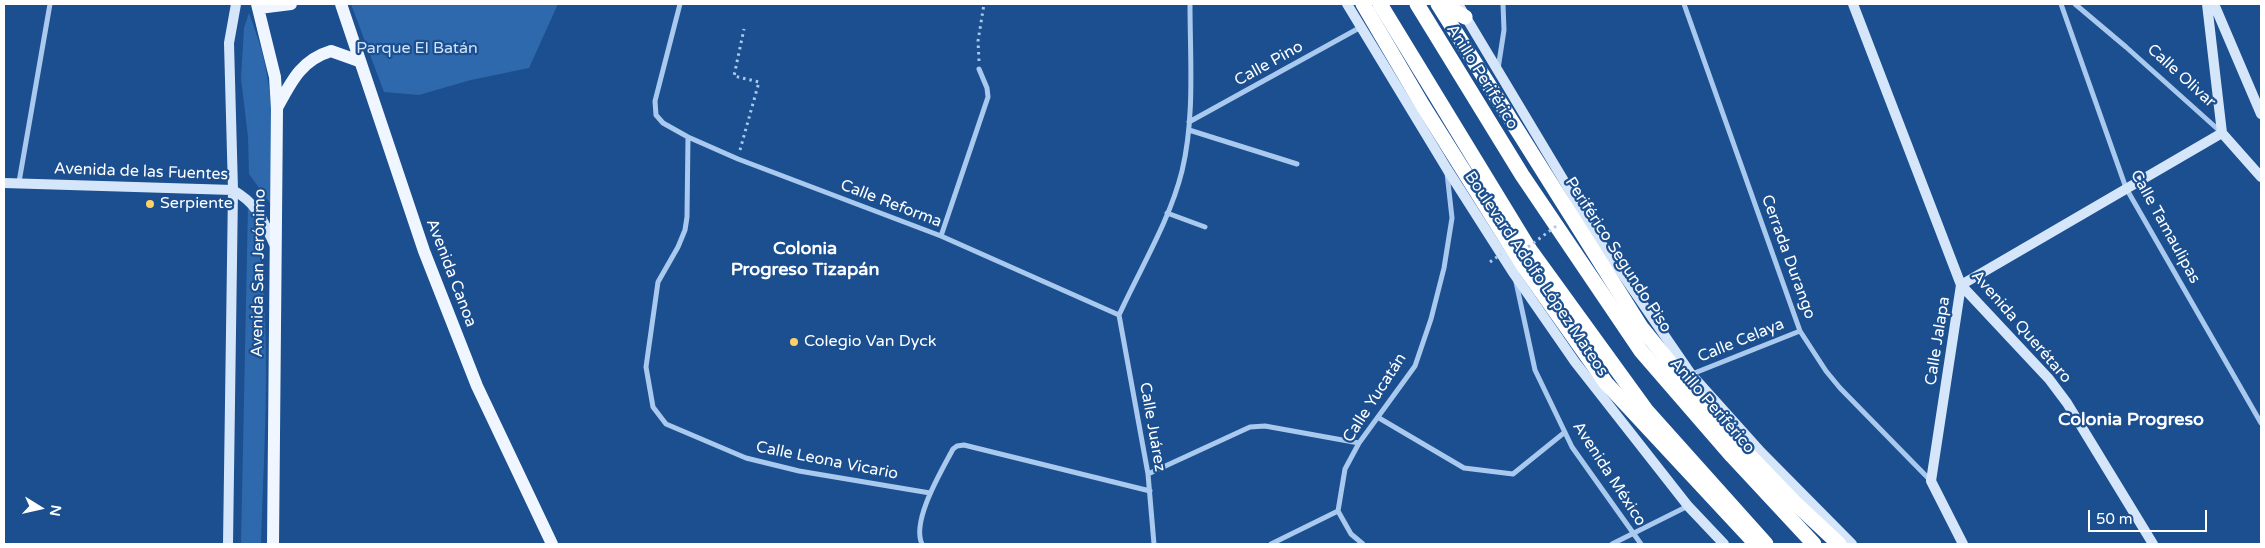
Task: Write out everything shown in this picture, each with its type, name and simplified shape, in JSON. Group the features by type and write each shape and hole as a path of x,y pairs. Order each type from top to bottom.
{"highway":[{"path":"1363,4 1423,106 1524,267 1606,382 1756,544"},
{"path":"1380,4 1530,250 1646,410 1766,544"},
{"name":"Anillo Periférico","path":"1417,4 1522,175 1641,351 1732,456 1814,544"},
{"path":"1440,4 1462,10"},
{"name":"Periférico Segundo Piso","path":"1440,4 1641,327 1723,428 1795,504 1839,544"}],"main road":[{"name":"Avenida San Jerónimo","path":"228,544 234,190 230,43 236,4"},
{"path":"258,6 290,4"},
{"name":"Avenida Canoa","path":"341,4 424,251 474,377 552,544"},
{"name":"Boulevard Adolfo López Mateos","path":"1347,4 1447,169 1514,274 1575,362 1688,506 1724,544"},
{"name":"Avenida Querétaro","path":"1853,4 1961,285 2049,379 2066,403 2153,544"},
{"path":"2207,4 2222,133"},
{"path":"2214,4 2261,112"},
{"name":"Avenida San Jerónimo","path":"258,6 275,77 277,109 273,544"},
{"path":"1462,10 1603,246 1691,374 1761,452 1852,544"},
{"path":"277,109 297,73 312,58 331,51 359,61"},
{"name":"Calle Jalapa","path":"1932,481 1961,285 2222,133"},
{"name":"Calle Olivar","path":"2222,133 2261,177"},
{"name":"Avenida de las Fuentes","path":"4,183 234,190 247,198 258,210 276,248"},
{"path":"1932,481 1962,544"}],"street":[{"path":"19,182 50,4"},
{"name":"Calle Reforma","path":"680,4 655,101 656,115 663,123 688,137 738,159 941,236 1119,314"},
{"path":"1119,314 1167,213 1182,172 1189,130 1190,4"},
{"path":"1498,72 1504,30 1503,4"},
{"name":"Cerrada Durango","path":"1684,4 1800,331 1826,371 1840,388 1932,481"},
{"name":"Calle Tamaulipas","path":"2060,4 2126,188 2261,424"},
{"name":"Calle Olivar","path":"2075,4 2222,133"},
{"name":"Calle Pino","path":"1189,122 1361,26"},
{"path":"941,236 988,97 987,88 978,69"},
{"path":"1189,130 1297,164"},
{"name":"Calle Leona Vicario","path":"688,137 687,217 685,230 658,282 655,295 646,367 652,407 666,424 746,458 799,471 930,493"},
{"name":"Calle Yucatán","path":"1338,511 1345,469 1360,443 1415,366 1433,310 1444,268 1452,218 1447,169"},
{"path":"1167,213 1205,227"},
{"name":"Avenida México","path":"1514,274 1535,370 1572,447 1633,535 1642,544"},
{"name":"Calle Juárez","path":"1119,314 1148,474 1154,544"},
{"name":"Calle Celaya","path":"1691,374 1800,331"},
{"path":"1379,418 1464,468 1513,474 1565,432"},
{"path":"1148,474 1250,427 1265,426 1360,443"},
{"path":"922,544 919,534 930,493 953,449 957,446 964,445 1150,491"},
{"path":"1612,544 1688,506"},
{"path":"1271,544 1338,511 1351,534 1362,544"}],"path":[{"path":"978,69 978,41 984,4"},
{"path":"738,159 758,82 734,76 744,28"},
{"path":"1569,202 1582,192"},
{"path":"1522,252 1563,221"},
{"path":"1490,262 1503,253"}],"green space":[{"name":"Parque El Batán","path":"351,4 558,4 529,68 471,80 419,95 384,92"},
{"path":"249,13 266,68 271,107 270,203 249,174 248,137 241,78 244,28"},
{"path":"248,205 255,220 258,237 266,339 266,408 261,544 241,544"}],"place":[{"name":"Serpiente","path":"150,204"},
{"name":"Colegio Van Dyck","path":"794,342"}],"district":[{"name":"Colonia Progreso Tizapán","path":"805,259"},
{"name":"Colonia Progreso","path":"2131,420"}]}
